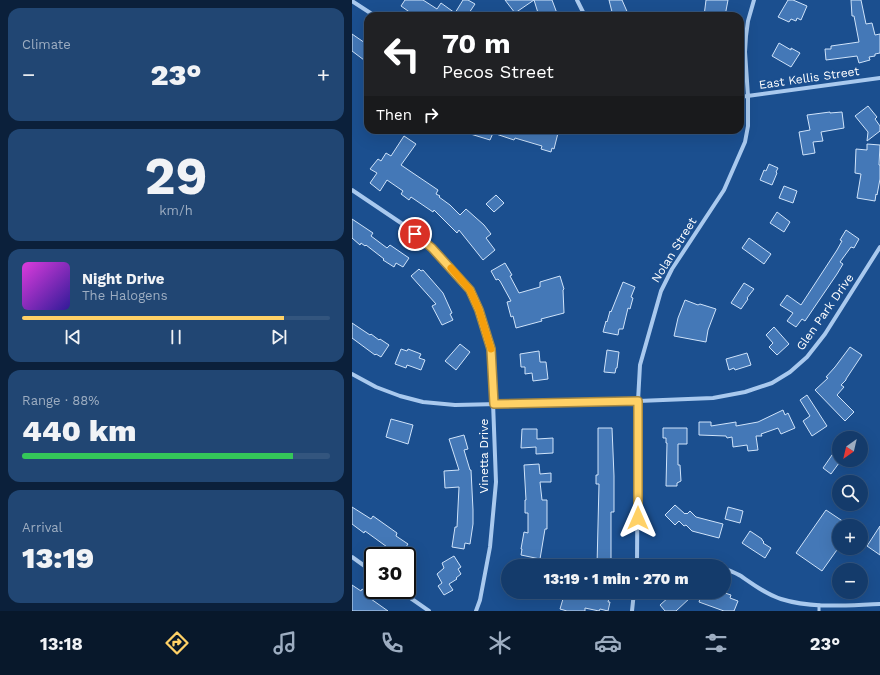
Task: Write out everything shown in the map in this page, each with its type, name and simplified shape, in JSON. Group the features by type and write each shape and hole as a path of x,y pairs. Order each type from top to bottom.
{"street":[{"path":"577,0 583,12"},
{"name":"Nolan Street","path":"637,559 638,401 640,365 660,291 672,269 727,184 745,142 748,126 748,96 745,52 746,36 748,21 754,0"},
{"path":"352,1 369,12"},
{"name":"East Kellis Street","path":"744,97 880,78"},
{"name":"Vinetta Drive","path":"352,190 412,231 432,248 470,290 479,310 491,349 496,482 490,547 480,600 476,611"},
{"name":"Glen Park Drive","path":"352,374 376,387 400,396 423,402 455,405 713,398 745,392 772,383 790,372 807,357 825,334 880,247"},
{"path":"352,557 364,566"},
{"path":"731,572 756,587 780,599 806,605 846,606 880,604"},
{"path":"412,599 429,611"},
{"path":"632,611 633,599"}],"lane":[{"path":"819,605 819,611"}],"building":[{"path":"405,0 423,0 437,9 441,3 454,12 409,12 401,6"},
{"path":"463,0 468,0 475,4 470,12 456,12"},
{"path":"505,0 534,0 516,12 514,12"},
{"path":"534,0 552,0 556,12 538,12"},
{"path":"609,0 622,0 627,12 612,12"},
{"path":"706,0 728,0 726,12 704,12"},
{"path":"788,0 793,0 807,6 801,20 797,18 796,21 791,19 789,22 778,17"},
{"path":"851,0 861,0 866,24 872,23 875,35 880,34 880,53 869,57 870,60 859,63 857,56 826,60 825,49 831,49 831,46 859,42 854,16 852,16"},
{"path":"352,34 364,42 364,60 352,51"},
{"path":"779,43 800,53 791,67 772,56"},
{"path":"868,106 877,117 875,119 880,126 880,131 867,141 868,132 855,116"},
{"path":"842,112 844,128 821,132 823,141 813,142 815,153 803,155 799,132 810,130 807,115"},
{"path":"470,134 493,134 490,140"},
{"path":"496,134 558,134 554,149 552,148 551,152 541,149 542,146 515,138 514,140"},
{"path":"404,136 416,144 401,165 438,190 436,194 460,215 466,209 484,225 491,234 486,238 495,250 483,260 459,230 457,233 434,210 433,212 411,197 409,200 401,194 403,191 387,180 380,191 370,183 377,173 370,169 378,159 381,161 386,153 391,156"},
{"path":"867,144 880,145 880,179 875,201 857,198 861,174 855,173 856,149 867,150"},
{"path":"769,164 778,168 772,185 760,180 764,170 766,171"},
{"path":"784,186 797,191 793,203 779,198"},
{"path":"496,195 504,203 494,212 486,204"},
{"path":"777,212 790,222 784,232 770,223"},
{"path":"352,219 373,233 371,236 387,248 390,245 409,258 403,267 396,263 394,267 383,260 384,259 366,245 365,246 361,243 360,245 352,238"},
{"path":"846,230 859,239 854,248 851,247 840,262 843,264 805,321 802,319 796,327 787,321 793,313 780,305 787,295 801,305 837,250 842,241 840,240"},
{"path":"749,238 771,254 764,264 742,248"},
{"path":"505,263 512,275 510,276 519,293 540,287 540,282 560,276 564,289 564,313 516,328 507,302 511,301 500,281 498,279 496,280 491,271"},
{"path":"419,269 421,271 423,270 443,293 452,313 450,314 453,320 442,325 432,306 436,304 411,276"},
{"path":"623,282 635,287 631,297 633,298 630,309 628,308 623,329 619,329 618,335 603,332 610,311 611,312"},
{"path":"744,283 754,289 741,309 731,303"},
{"path":"685,300 716,309 708,330 706,342 674,336 678,318"},
{"path":"352,323 389,345 381,357 376,354 375,355 352,338"},
{"path":"774,327 789,344 777,355 769,347 773,343 766,335"},
{"path":"460,344 470,352 456,370 445,361"},
{"path":"850,347 862,355 846,380 841,385 844,387 837,395 854,412 845,421 815,390 828,378 826,377"},
{"path":"401,349 407,351 408,349 421,354 419,358 425,360 421,370 407,365 406,368 395,364"},
{"path":"607,350 619,352 615,373 604,372"},
{"path":"539,351 540,362 546,362 548,379 533,381 532,373 525,374 525,367 521,367 520,354"},
{"path":"747,353 751,365 735,370 734,368 729,370 726,359"},
{"path":"807,395 827,426 812,436 803,421 810,416 800,400"},
{"path":"783,410 785,415 788,413 795,428 781,434 778,428 761,434 762,436 756,436 758,450 748,451 747,445 733,447 732,437 727,438 726,436 699,435 699,422 711,422 711,426 736,422 736,426 758,422"},
{"path":"391,419 413,425 408,444 386,437"},
{"path":"598,428 612,428 614,512 611,512 611,559 597,559 599,484 596,484 596,475 598,475"},
{"path":"663,428 687,428 687,444 678,444 678,465 680,465 681,481 677,483 677,486 666,486 667,443 666,438 663,438"},
{"path":"522,429 537,429 537,439 553,438 553,453 536,454 536,447 521,448"},
{"path":"464,435 468,449 464,450 471,470 473,524 470,544 465,543 464,549 452,547 455,527 457,527 459,487 445,488 444,471 459,470 449,439"},
{"path":"832,455 832,467 836,467 831,474 823,468"},
{"path":"539,464 540,474 551,473 551,482 540,482 542,500 547,500 547,529 545,529 540,559 521,555 524,532 528,533 528,513 525,513 526,500 524,465"},
{"path":"675,505 685,514 690,511 696,517 723,524 719,538 692,531 679,521 675,525 665,515"},
{"path":"352,507 371,519 373,516 397,533 396,536 408,544 406,547 387,547 365,531 364,533 352,524"},
{"path":"728,507 743,511 740,523 725,519"},
{"path":"826,510 840,519 832,519 832,555 833,555 822,571 796,553"},
{"path":"880,526 880,555 868,547"},
{"path":"750,531 762,539 764,542 763,543 771,548 765,558 742,543"},
{"path":"454,556 461,567 458,569 461,574 456,578 457,579 449,584 453,590 444,595 438,586 442,583 437,574 444,568 442,563"},
{"path":"352,585 361,591 362,589 364,590 364,599 371,599 388,611 352,611"},
{"path":"731,598 738,601 734,611 724,611 699,602 700,599"},
{"path":"563,599 609,599 608,602 610,602 608,611 585,608 585,611 567,611 560,609"},
{"path":"667,599 689,599 676,611 665,611 660,605"}],"slow traffic":[{"path":"451,268 470,290 479,310 491,349"}],"route":[{"path":"415,234 432,248 470,290 479,310 491,349 494,404 638,401 638,518"}]}
